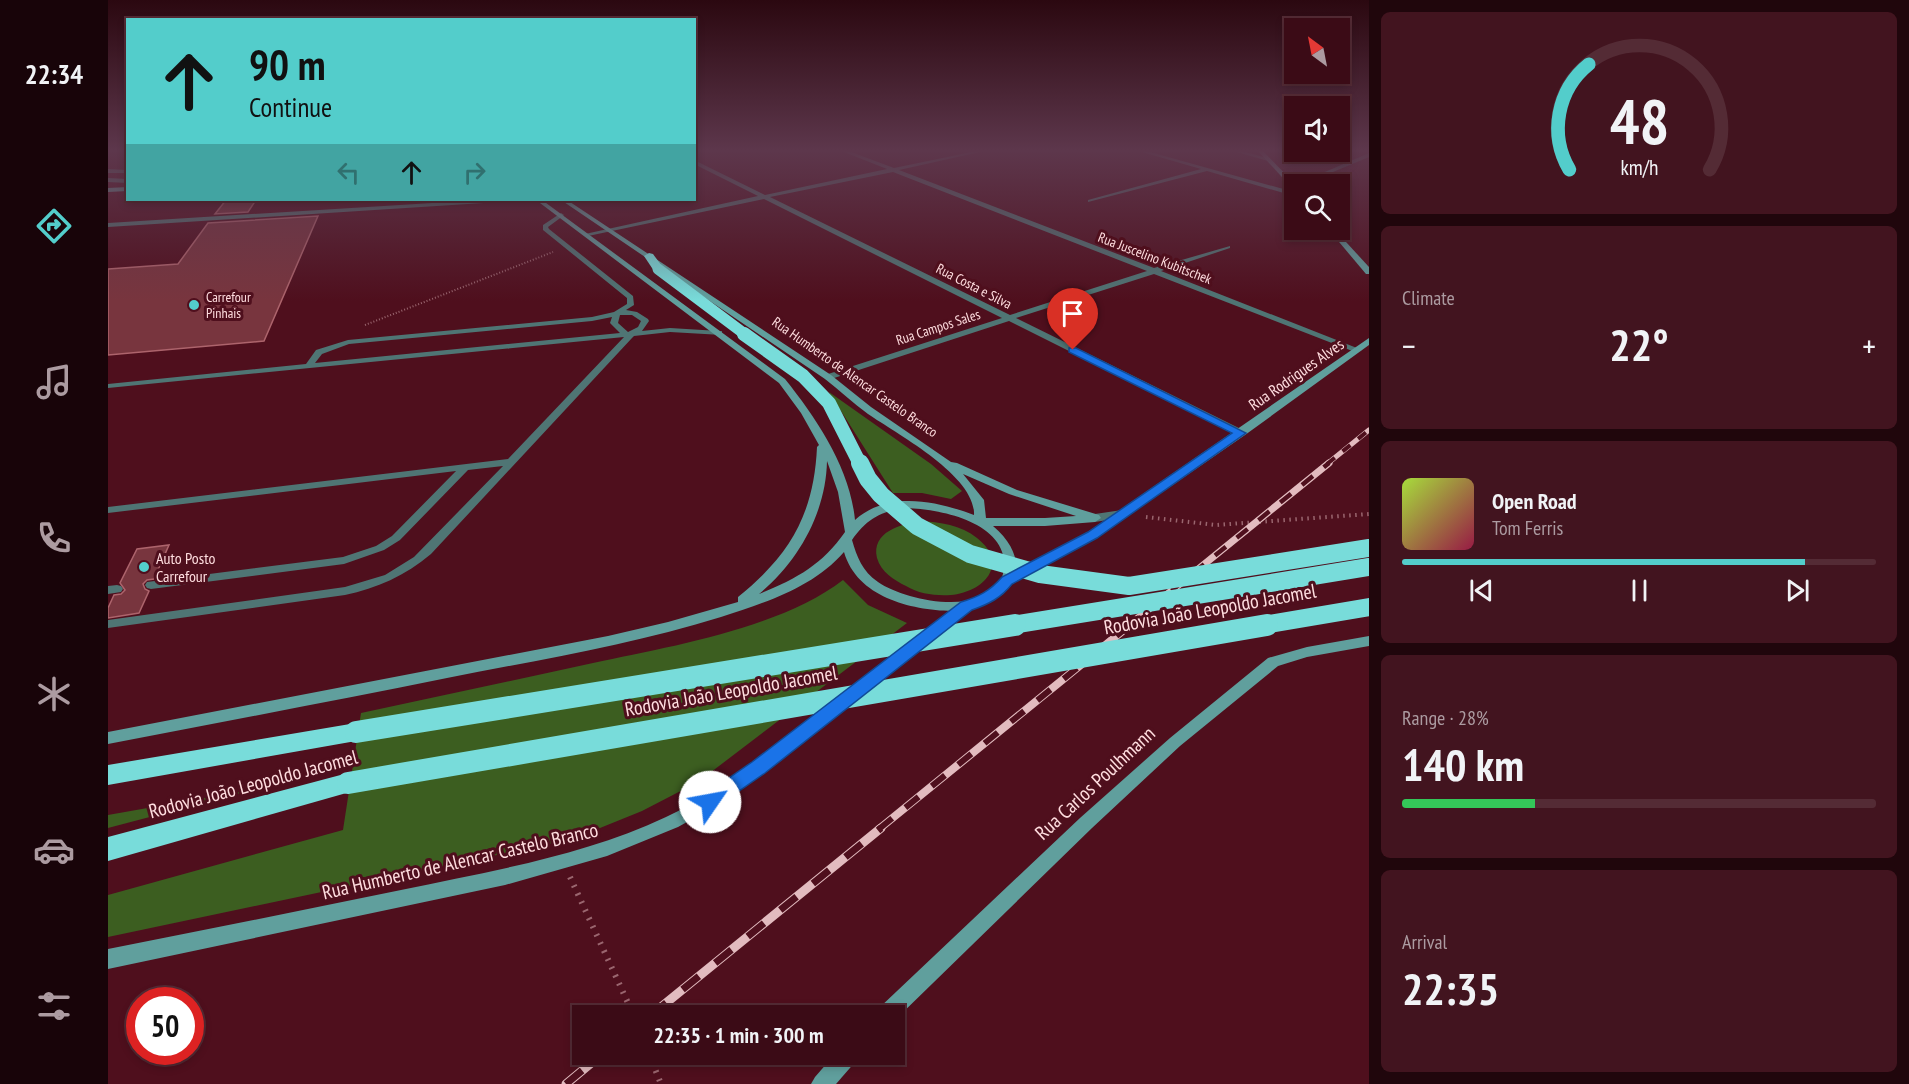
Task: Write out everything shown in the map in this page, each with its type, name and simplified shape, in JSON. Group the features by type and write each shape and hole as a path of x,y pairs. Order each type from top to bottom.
{"highway":[{"path":"653,263 673,282 803,376 829,403 868,479 881,495 917,526 970,554 1040,574 1130,586 1369,548"},
{"name":"Rodovia João Leopoldo Jacomel","path":"108,775 356,732 1369,567"},
{"name":"Rodovia João Leopoldo Jacomel","path":"108,849 348,783 1369,607"}],"main road":[{"path":"108,738 679,625 729,610 807,576 822,566 848,535 858,521 873,512 901,505 935,505 952,509 979,522 1003,543 1011,567 1007,580 998,592 967,606 943,608 927,606 895,598 858,573 846,555 848,535 848,504 839,476 805,410 783,381 588,234 540,201"},
{"name":"Rua Humberto de Alencar Castelo Branco","path":"566,201 610,230 653,263 828,377 938,458 960,477 978,500 981,509 979,522"},
{"path":"1341,240 1367,267"},
{"name":"Rua Rodrigues Alves","path":"1007,580 1092,535 1241,433 1369,340"},
{"path":"729,610 764,582 796,546 817,500 823,471 822,444"},
{"path":"938,458 1013,492 1095,519"},
{"path":"979,522 1095,519"},
{"name":"Rua Humberto de Alencar Castelo Branco","path":"108,959 444,890 562,861 646,834 710,802 759,768 967,606"},
{"name":"Rua Carlos Poulhmann","path":"896,1005 1086,823 1175,742 1273,662 1307,652 1369,640"},
{"path":"822,1084 839,1065"}],"street":[{"path":"588,234 748,201"},
{"name":"Rua Costa e Silva","path":"772,201 1241,433"},
{"name":"Rua Juscelino Kubitschek","path":"973,201 1358,350"},
{"name":"Rua Campos Sales","path":"828,377 1228,247"},
{"path":"1095,519 1121,515"}],"lane":[{"path":"108,225 483,201"},
{"path":"561,215 545,228 629,294 630,305 617,314 615,325 629,336"},
{"path":"108,624 345,591 375,584 405,569 421,558 629,336 643,325 644,319 633,313 617,314 592,319 336,345 319,352 308,367"},
{"path":"108,386 681,330 719,333"},
{"path":"108,510 509,462"},
{"path":"152,585 361,556 396,538 465,468"}],"path":[{"path":"336,345 366,324 568,247"},
{"path":"1121,515 1216,525 1369,514"},
{"path":"562,861 629,1005"},
{"path":"653,1065 661,1084"}],"green space":[{"path":"829,392 931,464 962,491 951,499 922,493 893,493"},
{"path":"920,521 950,525 964,530 987,548 992,557 992,567 982,583 963,593 934,595 911,589 885,571 879,563 876,549 883,536 896,527"},
{"path":"843,580 868,605 907,623 698,782 642,811 568,840 108,937 108,895 343,830 361,713 723,634 788,611 818,597"},
{"path":"260,788 108,828 108,815"}],"building":[{"path":"225,201 255,201 248,212 215,214"},
{"name":"Carrefour Pinhais","path":"318,216 264,341 108,355 108,269 178,264 208,223"},
{"name":"Auto Posto Carrefour","path":"169,545 154,579 147,580 143,584 149,591 139,613 108,618 108,608 114,595 121,594 125,590 120,583 137,549"}],"railway":[{"path":"1327,464 1369,430"},
{"path":"1128,626 1329,463"},
{"path":"879,829 1130,625"},
{"path":"664,1005 881,828"},
{"path":"566,1084 589,1065"}],"place":[{"name":"Carrefour Pinhais","path":"194,305"},
{"name":"Auto Posto Carrefour","path":"144,567"}],"route":[{"path":"710,802 759,768 967,606 998,592 1007,580 1072,547 1105,527 1241,433 1073,350"}]}
